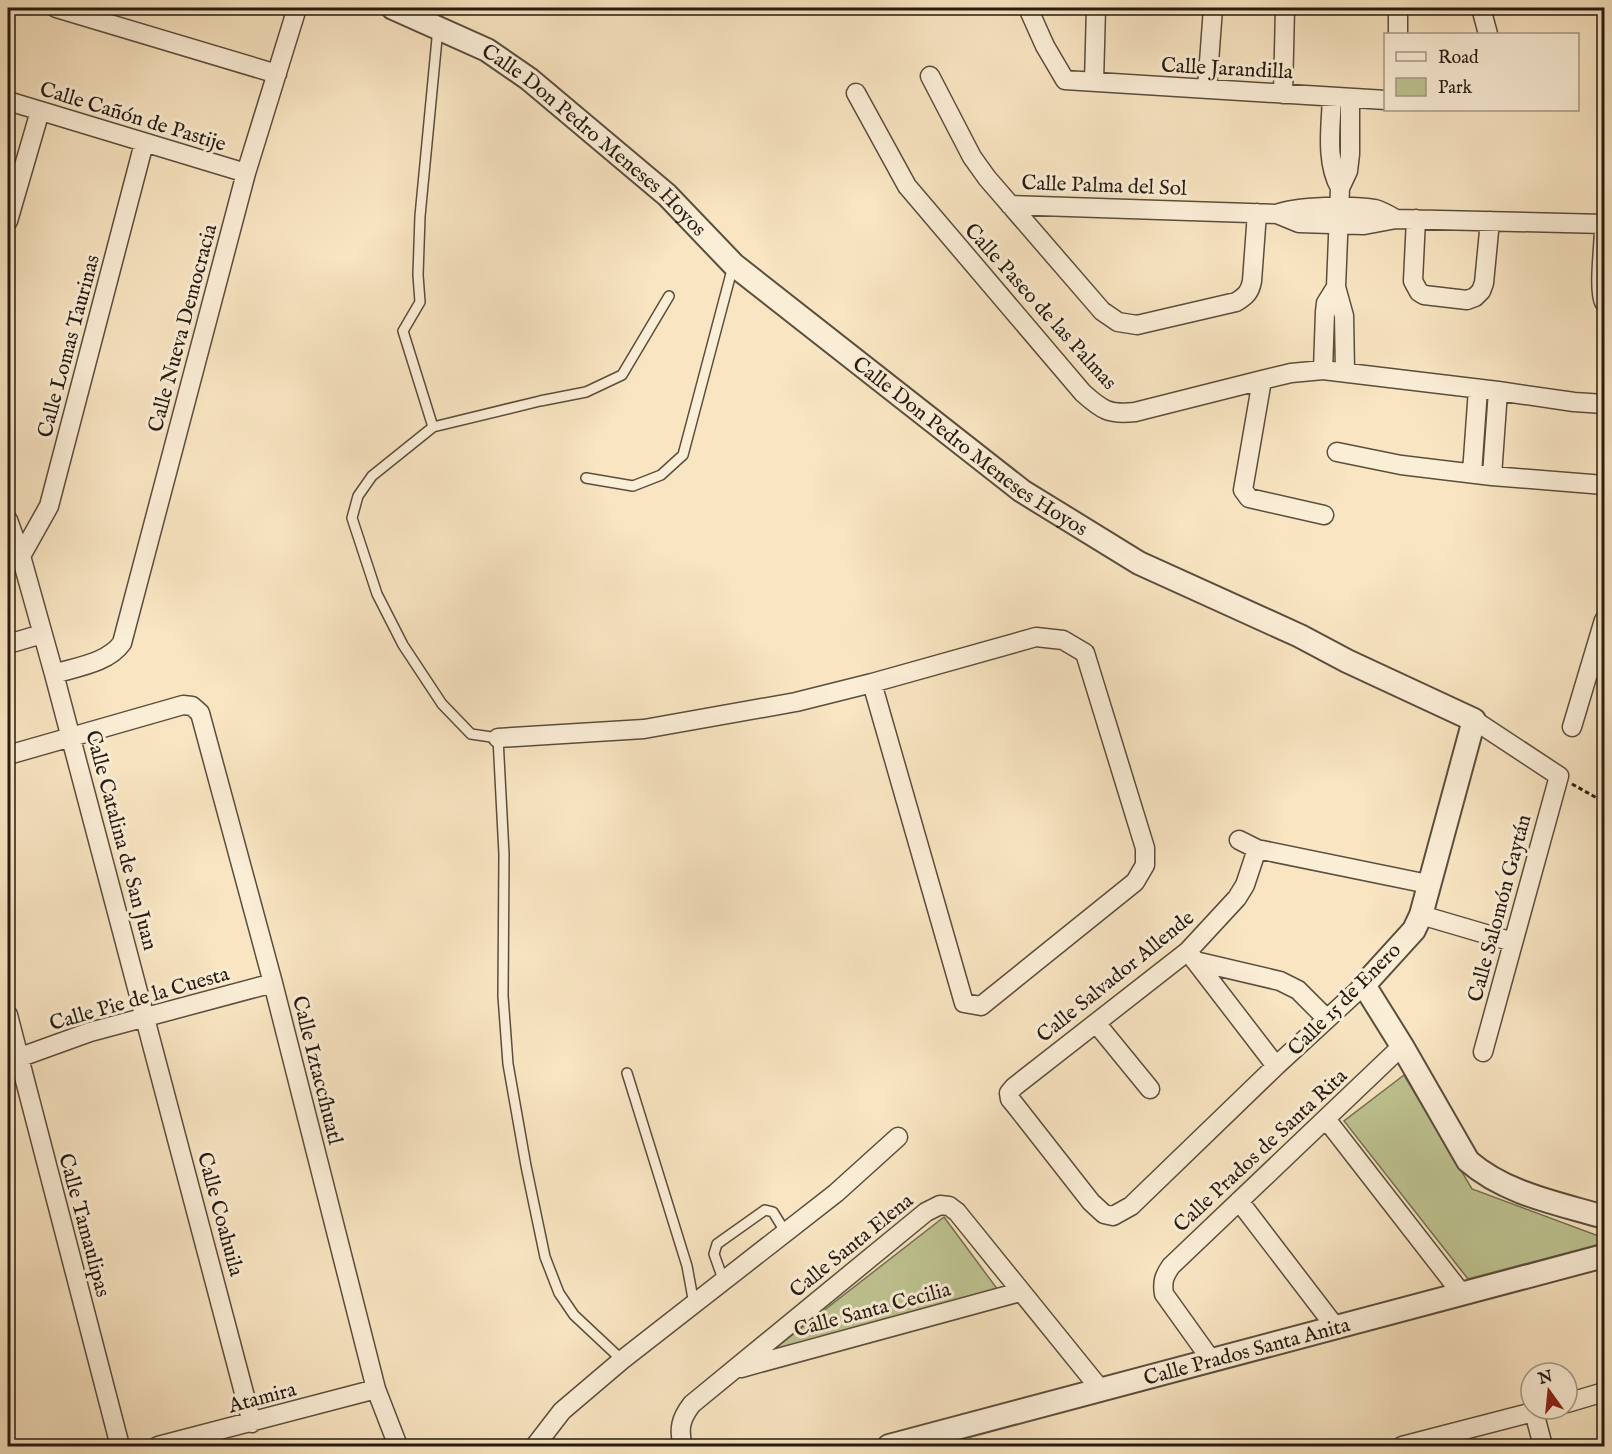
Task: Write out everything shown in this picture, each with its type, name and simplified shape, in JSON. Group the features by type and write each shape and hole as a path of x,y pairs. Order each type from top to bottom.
{"street":[{"path":"56,8 277,74"},
{"name":"Calle Nueva Democracia","path":"54,674 108,656 122,643 246,173 297,8"},
{"name":"Calle Don Pedro Meneses Hoyos","path":"393,8 487,50 529,79 667,195 734,265 1022,490 1139,563 1300,636 1347,661 1474,720 1559,776"},
{"name":"Calle Jarandilla","path":"1028,8 1045,46 1065,80 1384,100"},
{"path":"1094,82 1096,8"},
{"path":"1207,89 1213,8"},
{"path":"1283,94 1285,8"},
{"path":"1398,8 1398,33"},
{"path":"1481,8 1488,33"},
{"name":"Calle Palma del Sol","path":"930,76 972,157 1010,205 1277,214 1301,208 1375,224 1396,219 1605,224"},
{"name":"Calle Paseo de las Palmas","path":"856,93 907,186 1083,393 1100,408 1120,414 1135,412 1263,380 1323,370 1605,404"},
{"path":"1341,97 1349,162 1340,188 1336,287 1344,315 1345,371"},
{"name":"Calle Cañón de Pastije","path":"8,101 246,173"},
{"path":"8,218 40,111"},
{"name":"Calle Lomas Taurinas","path":"21,556 49,506 144,143"},
{"path":"1010,205 1102,311 1118,322 1137,325 1236,302 1245,297 1252,281 1257,213"},
{"path":"1416,219 1413,273 1416,288 1424,295 1467,300 1481,291 1484,283 1490,221"},
{"path":"1603,301 1605,229"},
{"path":"1323,370 1324,312 1326,303 1336,287"},
{"path":"1263,380 1244,494 1249,498 1324,515"},
{"path":"1472,473 1478,389"},
{"path":"1492,476 1498,391"},
{"path":"1337,452 1401,465 1492,476 1605,485"},
{"name":"Calle Catalina de San Juan","path":"9,529 21,556 146,1017"},
{"path":"1572,727 1605,620"},
{"path":"8,644 42,634"},
{"path":"498,738 644,729 796,702 872,684 1036,637 1063,640 1085,653 1145,848 1145,865 1135,882 981,1006 964,1003 872,684"},
{"name":"Calle Iztaccíhuatl","path":"71,738 176,706 192,706 200,713 273,983 376,1389 398,1446"},
{"name":"Calle 15 de Enero","path":"1113,1216 1131,1206 1364,985 1414,930 1426,901 1428,884 1474,720"},
{"path":"8,755 71,738"},
{"name":"Calle Salomón Gaytán","path":"1483,1052 1559,776"},
{"path":"1239,840 1257,849 1428,884"},
{"name":"Calle Salvador Allende","path":"1113,1216 1104,1214 1091,1202 1010,1099 1010,1093 1014,1087 1096,1023 1192,956 1245,885 1257,849"},
{"path":"1421,915 1513,942"},
{"path":"1192,956 1280,981 1298,990 1328,1019"},
{"path":"1192,956 1276,1066"},
{"name":"Calle Pie de la Cuesta","path":"18,1058 90,1032 273,983"},
{"path":"1364,985 1468,1161 1484,1175 1502,1185 1605,1217"},
{"name":"Calle Tamaulipas","path":"8,1015 120,1446"},
{"name":"Calle Coahuila","path":"146,1017 252,1423"},
{"path":"1096,1023 1150,1089"},
{"name":"Calle Prados de Santa Rita","path":"1212,1361 1164,1294 1162,1285 1164,1276 1171,1266 1402,1046"},
{"path":"1326,1119 1462,1294"},
{"path":"535,1446 562,1411 622,1360 836,1194 898,1137"},
{"path":"1239,1201 1337,1329"},
{"name":"Calle Santa Elena","path":"683,1446 680,1425 684,1414 692,1404 926,1212 940,1205 949,1206 969,1225 1020,1292 1101,1390"},
{"name":"Calle Prados Santa Anita","path":"889,1446 1337,1329 1605,1256"},
{"name":"Calle Santa Cecilia","path":"736,1369 1020,1292"},
{"name":"Atamira","path":"158,1446 376,1389"},
{"path":"1579,1400 1605,1392"},
{"path":"1402,1446 1519,1416"},
{"path":"1541,1421 1543,1446"}],"lane":[{"path":"434,427 403,331 420,302 418,275 420,216 438,28"},
{"path":"586,478 633,486 662,476 683,455 734,265"},
{"path":"622,1360 574,1315 559,1293 545,1257 526,1166 508,1064 503,996 504,854 498,738 471,734 442,704 403,645 377,594 352,518 358,496 372,476 434,427 540,400 586,392 622,375 669,296"},
{"path":"627,1073 684,1256 694,1305"},
{"path":"723,1282 714,1254 717,1244 765,1210 773,1212 786,1233"}],"path":[{"path":"1559,776 1605,802"}],"green space":[{"path":"1404,1075 1472,1189 1604,1238 1604,1243 1468,1279 1344,1121"},
{"path":"944,1217 998,1290 773,1350"}]}
